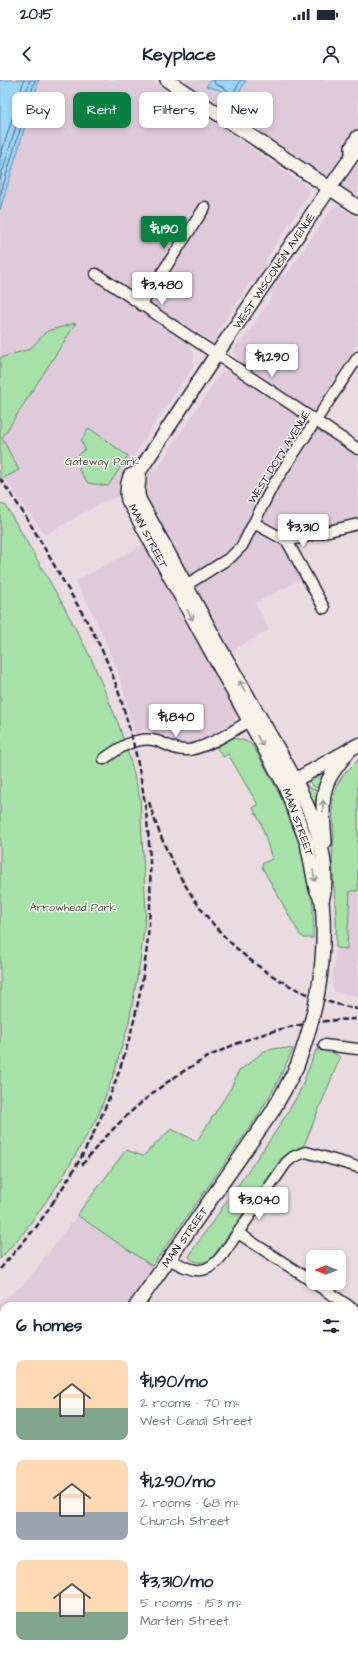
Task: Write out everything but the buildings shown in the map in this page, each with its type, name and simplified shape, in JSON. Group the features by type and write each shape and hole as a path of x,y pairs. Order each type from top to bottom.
{"main road":[{"path":"167,80 358,207"},
{"name":"WEST WISCONSIN AVENUE","path":"139,472 216,355 329,189 355,154 352,147 358,137"},
{"name":"MAIN STREET","path":"139,472 130,476 128,480 126,491 128,500 181,588 290,783 311,816 323,858 326,889 322,902"},
{"path":"290,783 354,747"},
{"path":"323,858 325,842 323,808 324,792 330,777 354,747"},
{"name":"MAIN STREET","path":"139,1302 272,1112 286,1089 297,1066 310,1028 319,989 324,950 322,902 316,889 307,843 290,783"}],"street":[{"path":"140,305 205,207"},
{"path":"96,274 140,305 358,449"},
{"name":"WEST DOTY AVENUE","path":"181,588 231,557 239,550 245,542 273,485 358,357"},
{"path":"254,523 287,540 324,608"},
{"path":"287,540 358,524"},
{"path":"104,759 128,744 144,740 159,742 178,750 199,748 253,718"},
{"path":"324,1045 358,1049"},
{"path":"170,1259 193,1270 208,1268 218,1261 286,1163 300,1153 312,1153 358,1168"},
{"path":"238,1233 306,1278"},
{"path":"325,1290 343,1302"}],"shaded area":[{"path":"39,80 151,80 169,92 139,92 139,128 209,128 209,118 217,123 217,128 224,128 310,189 309,194 266,259 266,270 260,279 249,284 218,331 218,339 214,343 151,301 152,295 214,204 200,206 134,307 190,346 194,354 193,367 135,453 134,465 122,475 120,482 120,496 103,502 45,535 0,473 0,210 25,128 65,128 65,92 35,92"},
{"path":"183,80 211,80 207,86 223,92 217,92 217,103 209,97 209,92 201,92"},
{"path":"246,80 358,80 358,197 255,128 273,128 273,92 240,92"},
{"path":"337,205 358,218 358,344 306,422 358,457 358,520 290,534 280,531 275,539 284,547 302,579 255,603 269,630 231,651 142,491 142,482 150,472 156,470 221,373 227,369 231,370 238,357 234,352 235,346 243,341 272,297 271,287 276,279 288,273 333,207"},
{"path":"145,544 237,710 234,721 192,744 171,743 146,729 135,734 118,671 94,615 75,581"},
{"path":"350,891 358,891 358,996 335,992 332,986 336,948 347,948"},
{"path":"77,1215 160,1272 139,1302 0,1302 27,1281"}],"green space":[{"path":"76,323 2,438 19,470 0,480 0,358 30,349 47,331"},
{"name":"Gateway Park","path":"89,428 128,456 108,486 88,483 79,470 83,464 78,456 85,449 81,441"},
{"name":"Arrowhead Park","path":"0,504 6,506 61,601 92,660 118,723 130,759 140,798 146,912 140,962 129,1022 114,1073 98,1116 61,1180 25,1231 0,1259"},
{"path":"234,738 246,741 252,745 280,795 303,847 312,892 313,938 304,938 300,935 262,867 263,863 272,859 261,823 253,808 258,805 228,754 223,757 216,746 223,741"},
{"path":"358,760 358,891 350,891 347,949 336,948 336,918 332,860 334,837 332,804 338,783 344,774"},
{"path":"328,770 321,789 313,786 308,781"},
{"path":"305,783 310,788 320,792 318,818 304,785"},
{"path":"278,1048 293,1049 278,1081 258,1116 152,1266 77,1215 126,1150 143,1156 171,1129 197,1141 231,1088 238,1072 264,1051"},
{"path":"316,1050 329,1051 340,1058 304,1145 293,1150 280,1161 212,1258 202,1262 194,1261 189,1257 194,1248 274,1134 299,1093"}],"water":[{"path":"0,80 39,80 35,92 12,92 12,128 25,128 0,210"},
{"path":"211,80 246,80 240,92 223,92 206,86"}],"railway":[{"path":"0,479 16,501 83,614 110,668 134,746 144,798 149,850 150,902 146,954 138,1005 124,1055 106,1104 84,1152 53,1202"},
{"path":"149,802 162,839 179,875 200,907 224,936 252,962 284,983 319,999 358,1009"},
{"path":"82,1165 109,1134 138,1105 170,1081 203,1060 239,1043 276,1030 316,1022 358,1019"},
{"path":"0,1269 37,1226 56,1198"}]}
